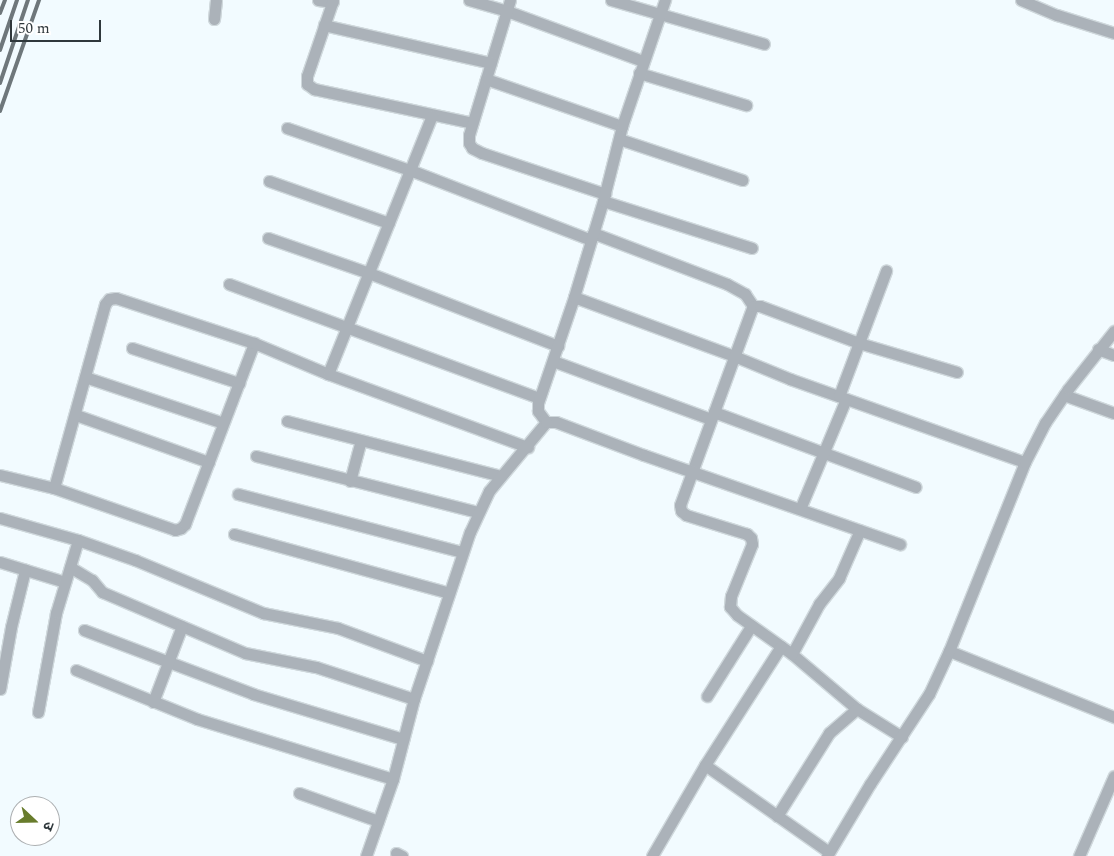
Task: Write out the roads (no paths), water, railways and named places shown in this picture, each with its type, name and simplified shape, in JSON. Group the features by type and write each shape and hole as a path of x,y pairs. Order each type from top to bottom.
{"street":[{"path":"214,19 216,0"},
{"path":"318,0 333,1 307,76 307,84 314,89 472,123"},
{"path":"469,0 508,5 643,60"},
{"path":"611,0 764,44"},
{"path":"546,422 538,411 539,398 574,297 604,197 622,126 664,0"},
{"path":"1021,0 1057,15 1114,33"},
{"path":"508,5 492,63 472,123 469,135 469,143 472,148 604,197 752,248"},
{"path":"324,25 492,63"},
{"path":"640,73 746,105"},
{"path":"486,80 622,126"},
{"path":"328,374 432,115"},
{"path":"287,128 410,170 727,284 745,294 754,306"},
{"path":"619,139 742,180"},
{"path":"269,181 389,223"},
{"path":"268,238 369,272 558,346"},
{"path":"800,508 823,452 859,343 886,271"},
{"path":"229,284 539,398"},
{"path":"574,297 842,398 1025,462"},
{"path":"54,488 76,415 105,304 109,299 116,298 254,343 328,374 528,446"},
{"path":"754,306 760,306 859,343 957,372"},
{"path":"754,306 712,415 680,505 681,511 686,515 747,534 751,538 752,544 731,596 730,607 751,626 792,654 852,705 902,737"},
{"path":"705,765 828,854 870,784 929,694 949,651 1025,462 1064,395 1098,349 1114,331"},
{"path":"0,475 54,488 176,530 181,528 185,524 254,343"},
{"path":"132,348 239,383"},
{"path":"1098,349 1114,355"},
{"path":"553,361 823,452 916,487"},
{"path":"85,377 223,423"},
{"path":"1064,395 1114,413"},
{"path":"76,415 209,462"},
{"path":"286,421 501,476"},
{"path":"366,856 393,779 414,699 462,552 478,512 501,476 528,446 546,422"},
{"path":"546,422 556,422 900,544"},
{"path":"350,481 361,440"},
{"path":"256,456 478,512"},
{"path":"238,494 462,552"},
{"path":"0,518 78,540 135,560 263,612 338,628 427,661"},
{"path":"792,654 820,604 839,578 860,530"},
{"path":"234,534 449,593"},
{"path":"38,712 54,622 78,540"},
{"path":"0,562 65,582"},
{"path":"70,567 92,580 102,592 245,653 316,667 414,699"},
{"path":"0,690 11,626 25,570"},
{"path":"153,702 182,626"},
{"path":"707,696 751,626"},
{"path":"84,630 253,694 403,739"},
{"path":"652,856 705,765 781,646"},
{"path":"949,651 1114,717"},
{"path":"76,670 153,702 236,732 393,779"},
{"path":"773,814 824,739 852,705"},
{"path":"1093,856 1080,854 1110,799 1114,776"},
{"path":"299,793 378,821"}],"railway":[{"path":"0,13 5,0"},
{"path":"0,50 17,0"},
{"path":"0,83 28,0"},
{"path":"0,111 39,0"}]}
